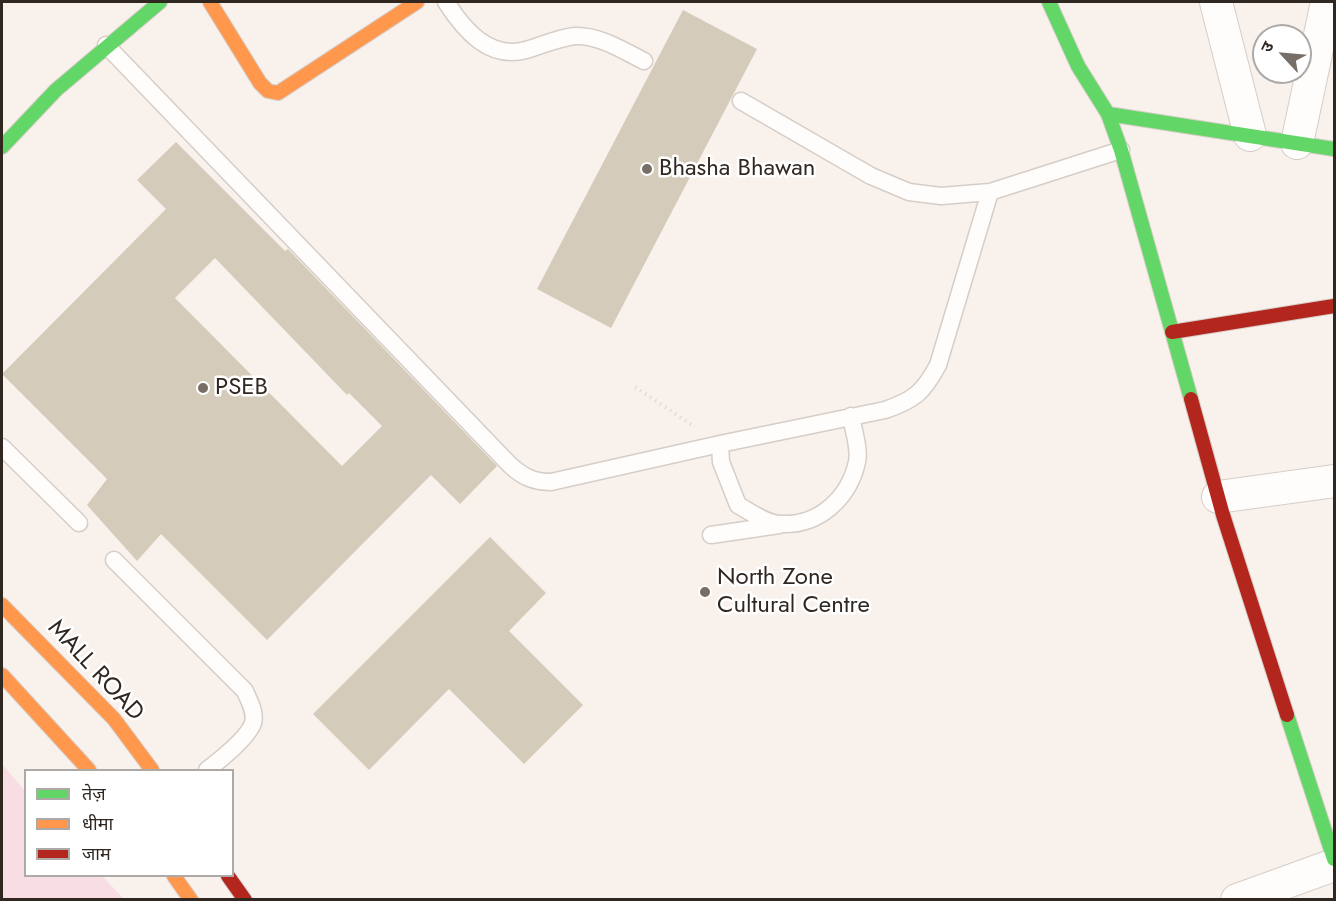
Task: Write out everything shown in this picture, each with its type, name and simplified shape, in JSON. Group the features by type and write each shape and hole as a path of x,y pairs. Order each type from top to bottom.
{"street":[{"path":"2,147 56,90 106,45 160,2"},
{"path":"210,2 260,83 268,91 278,93 417,2"},
{"path":"1049,2 1078,66 1108,114 1121,150 1218,497 1335,859"},
{"path":"1216,2 1250,135"},
{"path":"1297,143 1327,2"},
{"path":"1108,114 1335,149"},
{"path":"1172,332 1335,306"},
{"path":"1218,497 1335,481"},
{"name":"MALL ROAD","path":"2,605 114,718 151,769"},
{"path":"2,675 87,769"},
{"path":"1237,900 1335,865"},
{"path":"175,877 191,900"},
{"path":"229,877 244,900"}],"lane":[{"path":"446,2 466,30 478,42 494,49 509,52 523,51 577,36 596,39 644,61"},
{"path":"106,45 521,475 537,482 551,482 885,410 909,401 927,386 938,365 990,192"},
{"path":"741,101 871,176 909,192 941,196 990,192 1121,150"},
{"path":"711,535 814,519 837,503 849,484 858,459 851,416"},
{"path":"720,444 721,462 738,506 780,524"},
{"path":"2,447 79,523"},
{"path":"114,560 245,691 253,710 253,724 234,747 209,769"}],"path":[{"path":"635,387 720,444"}],"shaded area":[{"path":"2,764 24,790 24,877 103,877 124,899 2,899"}],"building":[{"name":"Bhasha Bhawan","path":"683,10 757,49 611,328 537,289"},
{"name":"PSEB","path":"176,142 285,251 288,249 497,466 460,504 431,475 267,640 161,534 137,561 87,505 107,479 2,374 166,209 137,180","holes":["215,258 347,395 349,393 382,426 342,466 175,298"]},
{"path":"490,537 546,593 509,631 583,705 524,764 449,689 369,770 313,714"}],"traffic: fast":[{"path":"2,147 56,90 160,2"},
{"path":"1049,2 1078,66 1108,114 1121,150 1191,399"},
{"path":"1108,114 1334,149"},
{"path":"1287,715 1334,859"}],"traffic: slow":[{"path":"210,2 260,83 268,91 278,93 417,2"},
{"path":"2,605 114,719 151,769"},
{"path":"2,675 88,769"},
{"path":"175,877 191,900"}],"traffic: jam":[{"path":"1172,332 1334,306"},
{"path":"1191,399 1223,515 1287,715"},
{"path":"229,877 245,900"}],"place":[{"name":"Bhasha Bhawan","path":"647,169"},
{"name":"PSEB","path":"203,388"},
{"name":"North Zone Cultural Centre","path":"705,592"}]}
